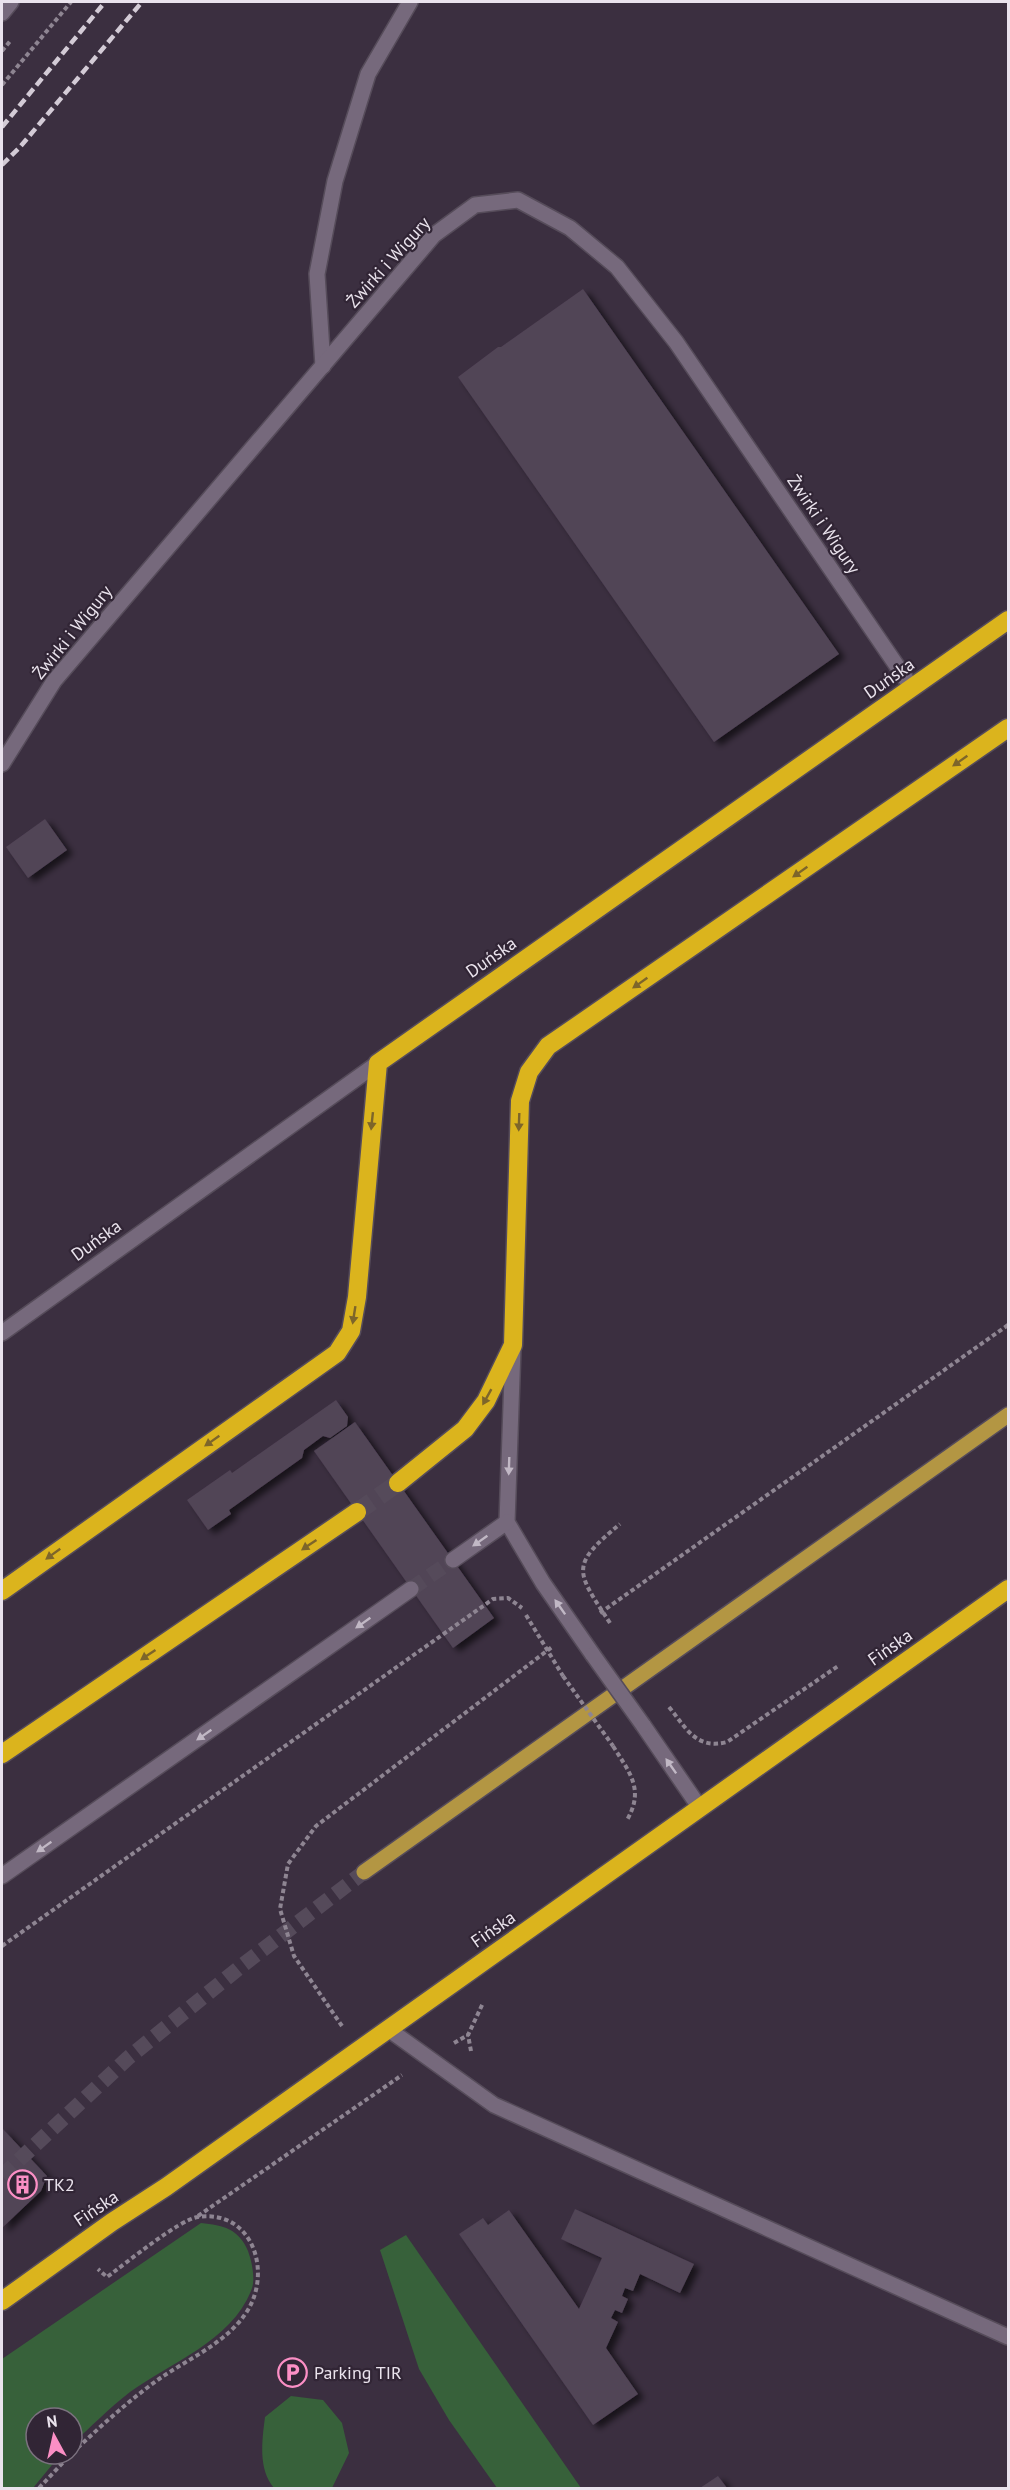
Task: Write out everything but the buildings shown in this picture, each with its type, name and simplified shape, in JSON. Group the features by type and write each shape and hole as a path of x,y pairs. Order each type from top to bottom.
{"highway":[{"name":"Duńska","path":"378,1063 1008,620"},
{"path":"398,1483 465,1429 486,1401 513,1345 520,1101 529,1072 548,1046 1008,728"},
{"path":"2,1591 337,1353 351,1331 357,1298 378,1063"},
{"path":"2,1754 357,1512"},
{"name":"Fińska","path":"2,2301 1008,1589"}],"main road":[{"path":"364,1872 1008,1415"}],"street":[{"path":"2,13 11,2"},
{"path":"323,366 317,274 335,181 368,74 410,2"},
{"name":"Żwirki i Wigury","path":"2,764 54,681 434,235 475,205 518,200 570,228 617,267 676,342 912,688"},
{"name":"Duńska","path":"2,1333 378,1063"},
{"path":"513,1345 507,1522 543,1583 700,1808"},
{"path":"453,1560 507,1522"},
{"path":"2,1876 411,1589"},
{"path":"388,2030 494,2105 1008,2337"}],"path":[{"path":"2,85 71,2"},
{"path":"613,1628 584,1582 583,1561 595,1544 620,1524"},
{"path":"2,1946 493,1599 508,1598 521,1606 563,1676 633,1778 636,1793 632,1812 624,1825"},
{"path":"669,1707 692,1736 715,1745 727,1742 838,1666"},
{"path":"472,2054 468,2035 481,2004 487,1997"},
{"path":"198,2217 427,2058 468,2035"},
{"path":"75,2248 107,2277 187,2220 209,2217 229,2222 243,2231 251,2241 260,2274 247,2312 235,2326 217,2341 158,2380 110,2417 84,2442"},
{"path":"39,2488 60,2466"}],"green space":[{"path":"201,2223 223,2227 235,2233 248,2251 253,2276 251,2291 242,2309 229,2324 198,2349 130,2392 84,2433 84,2406 24,2406 24,2466 51,2466 33,2488 2,2488 2,2359"},
{"path":"406,2235 581,2488 497,2488 449,2420 419,2369 380,2250"},
{"path":"291,2396 323,2400 342,2423 349,2453 332,2488 274,2488 265,2472 262,2454 265,2417"}],"tunnel":[{"path":"357,1512 398,1483"},
{"path":"411,1589 453,1560"},
{"path":"2,2176 128,2058 244,1964 364,1872"}],"railway":[{"path":"2,127 105,2"},
{"path":"2,165 20,147 142,2"}],"place":[{"name":"TK2","path":"23,2184"},
{"name":"Parking TIR","path":"293,2372"}]}
